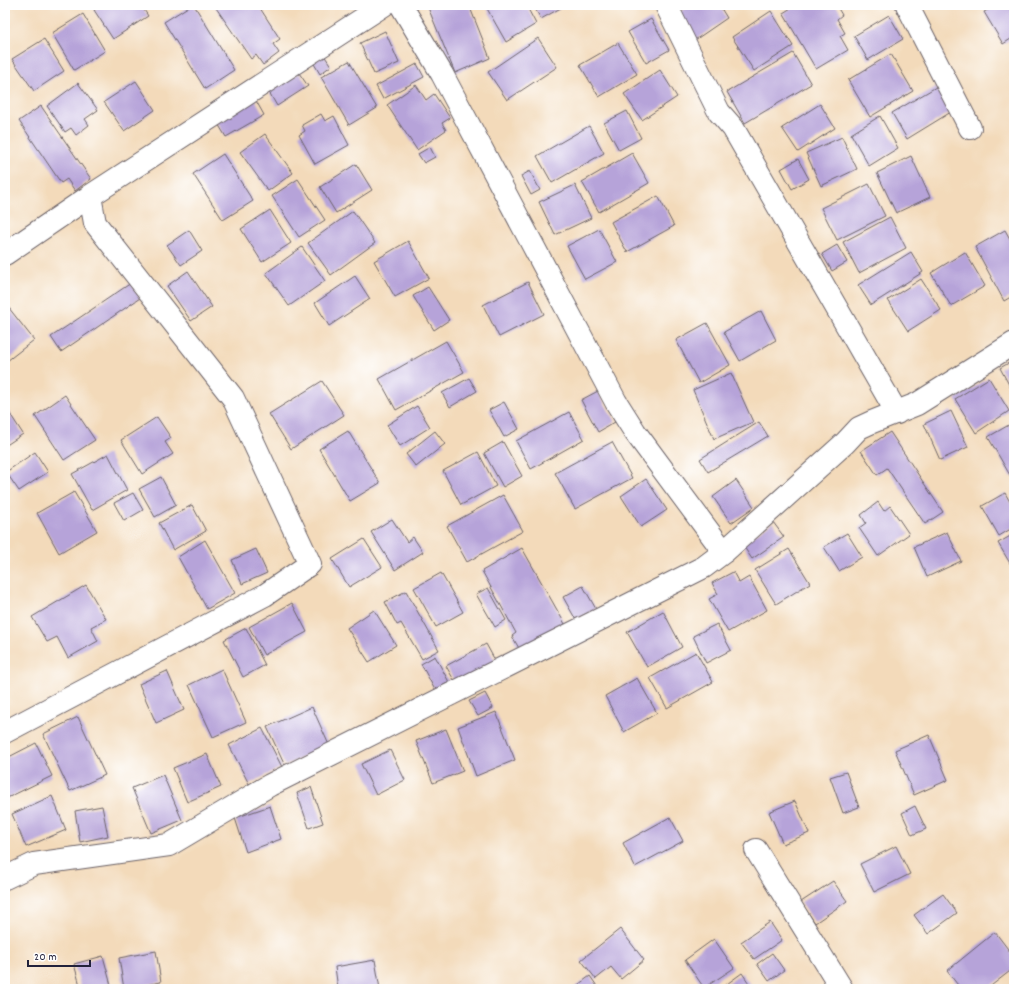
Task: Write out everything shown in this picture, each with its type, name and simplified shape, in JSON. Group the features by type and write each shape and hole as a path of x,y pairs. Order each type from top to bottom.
{"street":[{"path":"5,254 90,196 384,5"},
{"path":"401,5 442,74 616,402 635,432 724,552"},
{"path":"666,5 719,112 733,128 896,413"},
{"path":"907,5 970,128"},
{"path":"5,732 265,595 310,564 233,398 95,223 90,196"},
{"path":"5,878 34,864 169,845 270,785 704,567 724,552 845,443 859,428 917,404 1014,343"},
{"path":"756,850 842,989"}],"building":[{"path":"102,5 141,5 148,16 113,39 94,10"},
{"path":"191,5 194,5 234,70 205,89 164,22"},
{"path":"214,5 258,5 280,39 273,44 279,53 263,65 256,55 251,59"},
{"path":"427,5 469,5 490,58 455,73"},
{"path":"485,5 526,5 536,24 506,42"},
{"path":"533,5 566,5 541,19"},
{"path":"690,5 719,5 727,18 692,42 675,15"},
{"path":"796,5 836,5 842,15 837,19 845,33 840,36 848,50 816,69 783,13"},
{"path":"996,5 1014,5 1014,37 1003,44 984,12"},
{"path":"771,11 793,46 754,71 732,37"},
{"path":"83,14 105,51 74,70 52,33"},
{"path":"889,15 903,39 868,60 854,36"},
{"path":"651,19 669,50 646,63 628,32"},
{"path":"385,31 399,63 374,74 360,43"},
{"path":"538,38 557,67 507,100 488,72"},
{"path":"44,39 64,71 34,91 12,59"},
{"path":"618,43 637,74 599,97 580,65"},
{"path":"793,53 811,84 745,123 727,92"},
{"path":"891,54 913,91 870,117 848,80"},
{"path":"324,55 331,66 320,74 313,62"},
{"path":"349,61 377,108 349,125 321,77"},
{"path":"417,64 424,77 383,99 376,86"},
{"path":"660,70 677,97 642,120 624,94"},
{"path":"299,73 308,86 277,106 269,92"},
{"path":"136,81 155,110 124,131 104,102"},
{"path":"78,83 98,110 85,119 89,125 76,135 71,128 65,132 47,106"},
{"path":"416,85 426,100 434,94 450,118 442,123 446,130 417,150 387,105"},
{"path":"936,87 951,112 907,139 892,113"},
{"path":"255,99 264,115 226,137 217,122"},
{"path":"820,104 835,128 798,152 782,128"},
{"path":"41,106 91,179 75,191 67,179 61,183 19,121"},
{"path":"627,111 641,138 619,150 604,123"},
{"path":"321,114 325,121 334,116 349,145 315,164 299,135 305,131 302,125"},
{"path":"880,116 898,148 869,166 851,134"},
{"path":"589,126 604,153 552,183 537,156"},
{"path":"265,134 293,173 268,191 240,152"},
{"path":"842,137 857,169 821,186 806,153"},
{"path":"430,147 435,157 424,163 418,154"},
{"path":"632,153 649,183 599,212 582,182"},
{"path":"223,154 253,201 223,220 193,174"},
{"path":"911,156 930,197 896,213 877,173"},
{"path":"798,159 809,179 792,189 781,169"},
{"path":"356,164 372,190 336,213 320,187"},
{"path":"530,171 540,190 531,195 521,176"},
{"path":"298,179 325,220 299,237 272,196"},
{"path":"869,184 885,216 837,240 821,208"},
{"path":"575,185 591,218 555,235 539,202"},
{"path":"658,196 674,226 627,252 611,222"},
{"path":"270,210 291,243 262,262 241,229"},
{"path":"353,211 375,243 331,275 308,243"},
{"path":"890,217 906,248 859,273 843,242"},
{"path":"599,229 617,262 585,279 567,246"},
{"path":"189,230 202,251 181,265 167,245"},
{"path":"1005,230 1014,246 1014,295 1004,301 975,247"},
{"path":"408,241 429,278 395,297 374,261"},
{"path":"837,245 847,262 832,271 822,254"},
{"path":"302,247 325,281 289,306 266,273"},
{"path":"911,252 923,272 871,305 858,285"},
{"path":"965,252 985,286 951,306 931,273"},
{"path":"188,271 212,307 191,321 167,286"},
{"path":"355,276 370,299 329,326 315,303"},
{"path":"921,279 941,310 908,331 888,300"},
{"path":"528,282 544,314 499,337 483,305"},
{"path":"131,283 140,298 61,352 51,337"},
{"path":"428,287 449,320 434,330 413,296"},
{"path":"5,303 34,340 7,361 5,358"},
{"path":"761,311 776,340 740,361 724,332"},
{"path":"707,323 730,365 699,383 676,340"},
{"path":"446,341 464,372 396,410 379,379"},
{"path":"1014,360 1014,394 1000,368"},
{"path":"731,373 753,422 714,439 693,390"},
{"path":"469,378 477,391 450,407 442,393"},
{"path":"989,378 1009,411 976,433 955,399"},
{"path":"322,381 344,415 291,449 269,414"},
{"path":"598,391 615,422 598,432 581,400"},
{"path":"65,395 95,440 64,460 35,416"},
{"path":"504,402 519,429 504,437 489,410"},
{"path":"5,406 23,434 5,446"},
{"path":"417,406 430,427 400,446 387,425"},
{"path":"951,411 968,447 940,460 924,424"},
{"path":"569,412 584,439 531,469 516,441"},
{"path":"157,417 171,438 165,442 173,454 142,474 121,440"},
{"path":"759,422 768,436 708,472 700,459"},
{"path":"1014,422 1014,475 1011,477 988,437"},
{"path":"348,431 380,483 350,501 319,449"},
{"path":"435,431 445,444 416,467 406,454"},
{"path":"890,432 943,512 925,524 887,468 877,475 861,451"},
{"path":"503,442 522,476 503,487 484,453"},
{"path":"612,442 632,478 575,509 555,473"},
{"path":"35,452 48,472 19,491 6,472"},
{"path":"478,452 496,486 461,505 443,471"},
{"path":"108,454 127,490 92,510 72,474"},
{"path":"161,477 176,505 155,517 139,489"},
{"path":"646,479 667,510 641,527 621,496"},
{"path":"736,480 754,507 731,523 713,497"},
{"path":"74,492 97,531 59,553 37,513"},
{"path":"133,493 143,510 124,521 114,503"},
{"path":"1005,493 1014,509 1014,527 999,536 982,506"},
{"path":"503,495 523,531 467,562 447,526"},
{"path":"878,502 884,511 890,506 909,534 878,556 859,528 866,523 861,515"},
{"path":"192,505 206,531 173,550 159,523"},
{"path":"392,519 407,542 413,537 423,552 395,570 371,532"},
{"path":"773,522 784,537 752,559 742,544"},
{"path":"947,532 961,561 927,577 914,547"},
{"path":"847,533 862,557 839,571 824,547"},
{"path":"1014,534 1014,570 998,543"},
{"path":"364,539 382,567 349,587 332,559"},
{"path":"205,540 235,593 207,609 178,557"},
{"path":"522,548 565,624 520,650 512,636 516,633 482,571"},
{"path":"256,549 267,573 242,584 232,560"},
{"path":"789,549 810,583 776,604 755,570"},
{"path":"733,572 739,583 749,577 767,610 728,632 709,599 718,594 712,583"},
{"path":"441,573 463,612 436,627 414,588"},
{"path":"86,585 106,619 91,627 98,641 68,658 57,637 47,642 32,617"},
{"path":"583,586 596,609 576,620 563,597"},
{"path":"488,588 506,620 495,627 476,594"},
{"path":"406,591 439,650 422,659 401,623 397,625 385,602"},
{"path":"292,603 307,632 264,655 249,627"},
{"path":"374,610 396,645 369,662 347,628"},
{"path":"663,611 682,647 647,667 627,632"},
{"path":"717,624 731,650 706,663 693,636"},
{"path":"246,628 265,665 243,677 224,640"},
{"path":"486,644 497,664 458,687 446,666"},
{"path":"696,652 713,682 667,708 650,678"},
{"path":"435,656 449,682 435,690 421,664"},
{"path":"222,669 246,722 213,737 189,685"},
{"path":"167,671 184,710 156,723 139,684"},
{"path":"637,678 657,713 624,732 605,696"},
{"path":"485,693 493,708 478,716 469,701"},
{"path":"312,707 329,745 285,766 267,727"},
{"path":"496,712 515,760 476,776 458,727"},
{"path":"78,717 105,775 70,791 43,734"},
{"path":"262,728 282,767 249,784 229,745"},
{"path":"446,729 463,771 433,783 416,741"},
{"path":"929,735 948,780 914,795 895,750"},
{"path":"36,743 52,776 5,799 5,759"},
{"path":"390,750 405,780 376,795 361,764"},
{"path":"207,754 221,787 187,802 173,768"},
{"path":"846,772 859,807 843,813 830,777"},
{"path":"163,775 182,820 151,833 132,788"},
{"path":"311,787 323,823 309,828 297,793"},
{"path":"52,796 66,830 26,847 12,814"},
{"path":"795,801 809,833 783,844 769,812"},
{"path":"102,806 108,836 80,842 75,811"},
{"path":"270,806 281,839 246,852 235,818"},
{"path":"915,806 926,829 912,835 902,813"},
{"path":"670,817 683,841 635,867 623,843"},
{"path":"896,846 910,874 874,892 860,864"},
{"path":"833,881 847,901 815,923 801,902"},
{"path":"943,894 957,913 928,934 914,915"},
{"path":"770,922 782,940 754,959 741,942"},
{"path":"620,929 644,960 621,979 611,967 596,979 581,960"},
{"path":"995,932 1014,957 1014,968 987,989 961,989 947,971"},
{"path":"714,939 734,968 704,988 685,960"},
{"path":"156,951 161,982 124,989 119,958"},
{"path":"772,953 784,970 769,981 757,964"},
{"path":"103,956 112,989 81,989 74,964"},
{"path":"375,960 380,989 338,989 335,967"},
{"path":"742,973 753,989 720,989"},
{"path":"590,976 599,989 576,989 575,987"}]}
